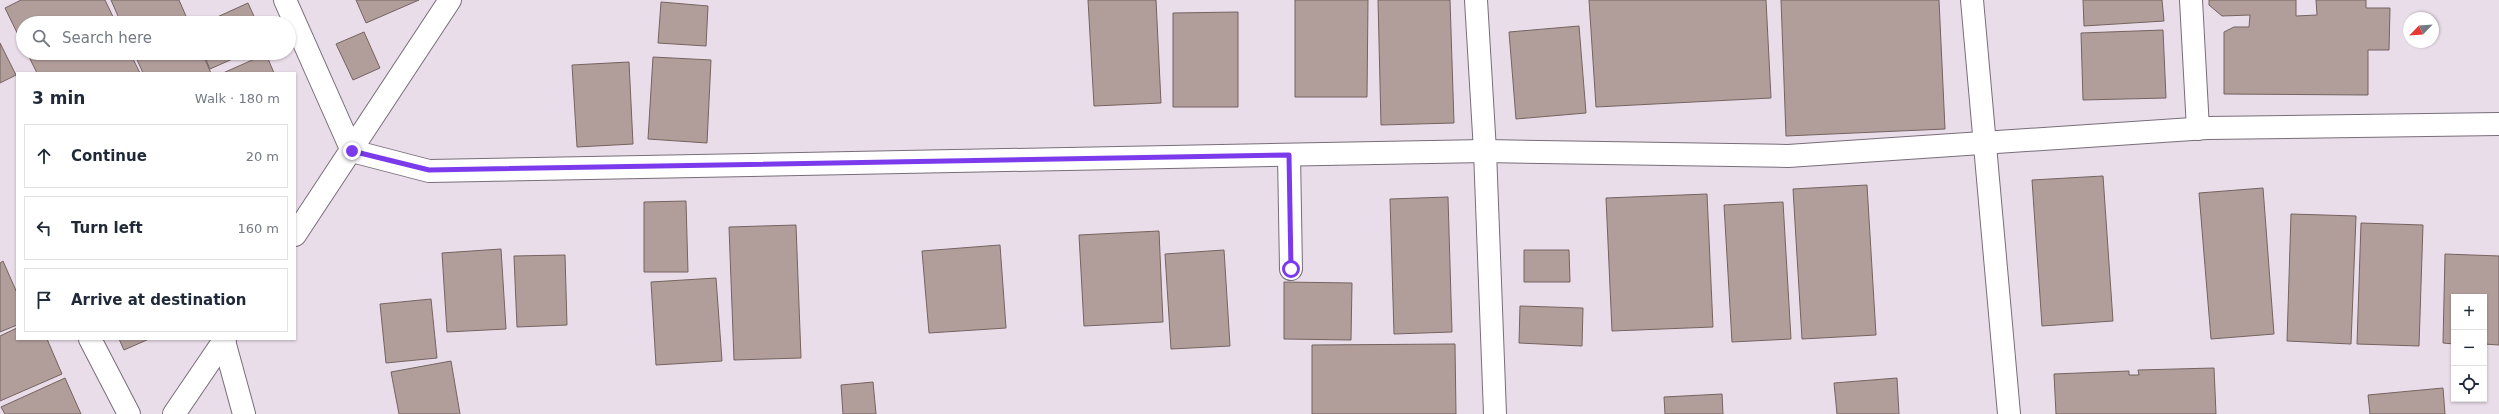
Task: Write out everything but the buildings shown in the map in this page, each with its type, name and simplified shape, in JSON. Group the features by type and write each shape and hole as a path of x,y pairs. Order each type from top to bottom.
{"street":[{"path":"285,0 292,16"},
{"path":"296,234 352,151 450,0"},
{"path":"1476,0 1485,151 1495,414"},
{"path":"1972,0 1983,143 2010,414"},
{"path":"2191,0 2198,129"},
{"path":"296,25 352,151"},
{"path":"352,151 429,170 1485,151 1788,156 2198,129 2499,124"},
{"path":"1289,155 1291,269"},
{"path":"91,340 128,414"},
{"path":"174,414 224,340"},
{"path":"224,340 244,414"}],"route":[{"path":"352,151 429,170 1289,155 1291,269"}]}
